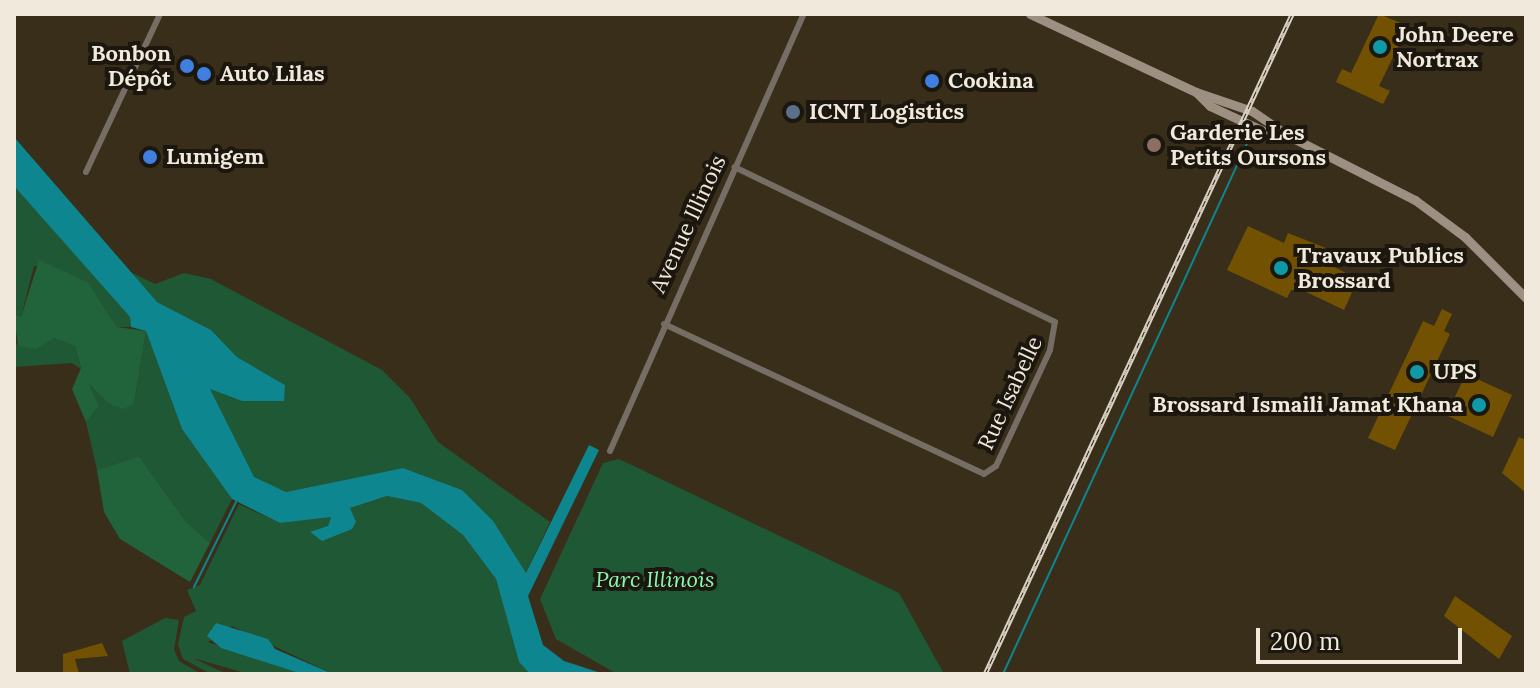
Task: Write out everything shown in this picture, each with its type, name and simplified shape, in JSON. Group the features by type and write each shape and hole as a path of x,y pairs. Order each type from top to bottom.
{"main road":[{"path":"1030,14 1196,92 1252,111 1287,135 1422,204 1473,244 1525,298 1526,309"}],"street":[{"path":"86,172 160,14"},
{"name":"Avenue Illinois","path":"610,451 804,14"},
{"name":"Rue Isabelle","path":"664,324 984,474 996,466 1046,360 1057,334 1055,322 735,167"}],"green space":[{"path":"14,186 130,317 131,327 117,327 88,282 51,266 34,266 21,317 14,314"},
{"path":"39,260 88,282 117,327 146,331 134,404 123,409 109,404 89,384 99,406 86,422 72,389 81,368 75,346 54,338 36,349 18,346 14,314 21,317"},
{"path":"122,268 155,284 184,273 211,279 382,370 410,398 438,442 550,522 526,573 462,490 403,468 286,492 253,477 210,389 242,401 283,401 285,385 237,357 211,330 157,302"},
{"path":"146,331 182,429 232,499 210,543 187,523 139,456 97,470 86,422 99,406 89,384 110,405 134,404"},
{"path":"54,338 75,346 81,369 72,363 14,367 14,339 18,346"},
{"path":"139,456 187,523 210,543 190,582 120,539 104,512 97,470"},
{"name":"Parc Illinois","path":"619,459 899,593 944,674 617,674 556,639 540,599 603,463"},
{"path":"387,496 421,503 463,535 496,579 519,662 530,674 333,674 232,626 208,642 302,674 248,674 193,658 227,674 211,674 183,659 178,645 184,617 196,611 187,590 200,585 239,504 280,523 332,516 322,541 350,508"},
{"path":"165,618 179,620 174,649 179,661 201,674 130,674 122,641"}],"water":[{"path":"14,137 157,302 211,330 237,357 285,385 284,401 242,401 210,389 254,477 286,492 403,468 462,490 493,521 526,573 589,445 599,450 528,596 543,645 564,661 604,674 530,674 519,662 496,579 463,535 421,503 387,496 350,508 356,522 352,529 322,541 310,532 328,526 331,517 280,523 232,499 182,429 146,331 131,327 130,317 14,186"},
{"path":"216,623 268,639 275,649 333,674 302,674 221,648 207,636"}],"building":[{"name":"John Deere Nortrax","path":"1379,14 1408,26 1379,86 1390,91 1383,104 1336,82 1342,69 1351,73"},
{"name":"Travaux Publics Brossard","path":"1248,226 1284,243 1288,233 1336,252 1330,265 1358,279 1344,310 1302,290 1291,290 1287,298 1227,270"},
{"name":"UPS","path":"1442,309 1452,314 1444,331 1450,334 1395,450 1368,438 1423,321 1434,326"},
{"name":"Brossard Ismaili Jamat Khana","path":"1466,374 1512,395 1493,437 1446,415"},
{"path":"1519,437 1526,440 1526,493 1502,473"},
{"path":"1455,596 1512,636 1499,659 1444,616"},
{"path":"102,643 108,656 75,659 79,674 63,674 63,654"}],"waterway":[{"path":"1003,674 1250,137"},
{"path":"194,587 236,502"}],"railway":[{"path":"985,674 1292,14"}],"place":[{"name":"John Deere Nortrax","path":"1380,47"},
{"name":"Bonbon Dépôt","path":"187,66"},
{"name":"Auto Lilas","path":"204,74"},
{"name":"Cookina","path":"932,81"},
{"name":"ICNT Logistics","path":"793,112"},
{"name":"Garderie Les Petits Oursons","path":"1154,145"},
{"name":"Lumigem","path":"150,157"},
{"name":"Travaux Publics Brossard","path":"1281,268"},
{"name":"UPS","path":"1417,372"},
{"name":"Brossard Ismaili Jamat Khana","path":"1479,405"}]}
